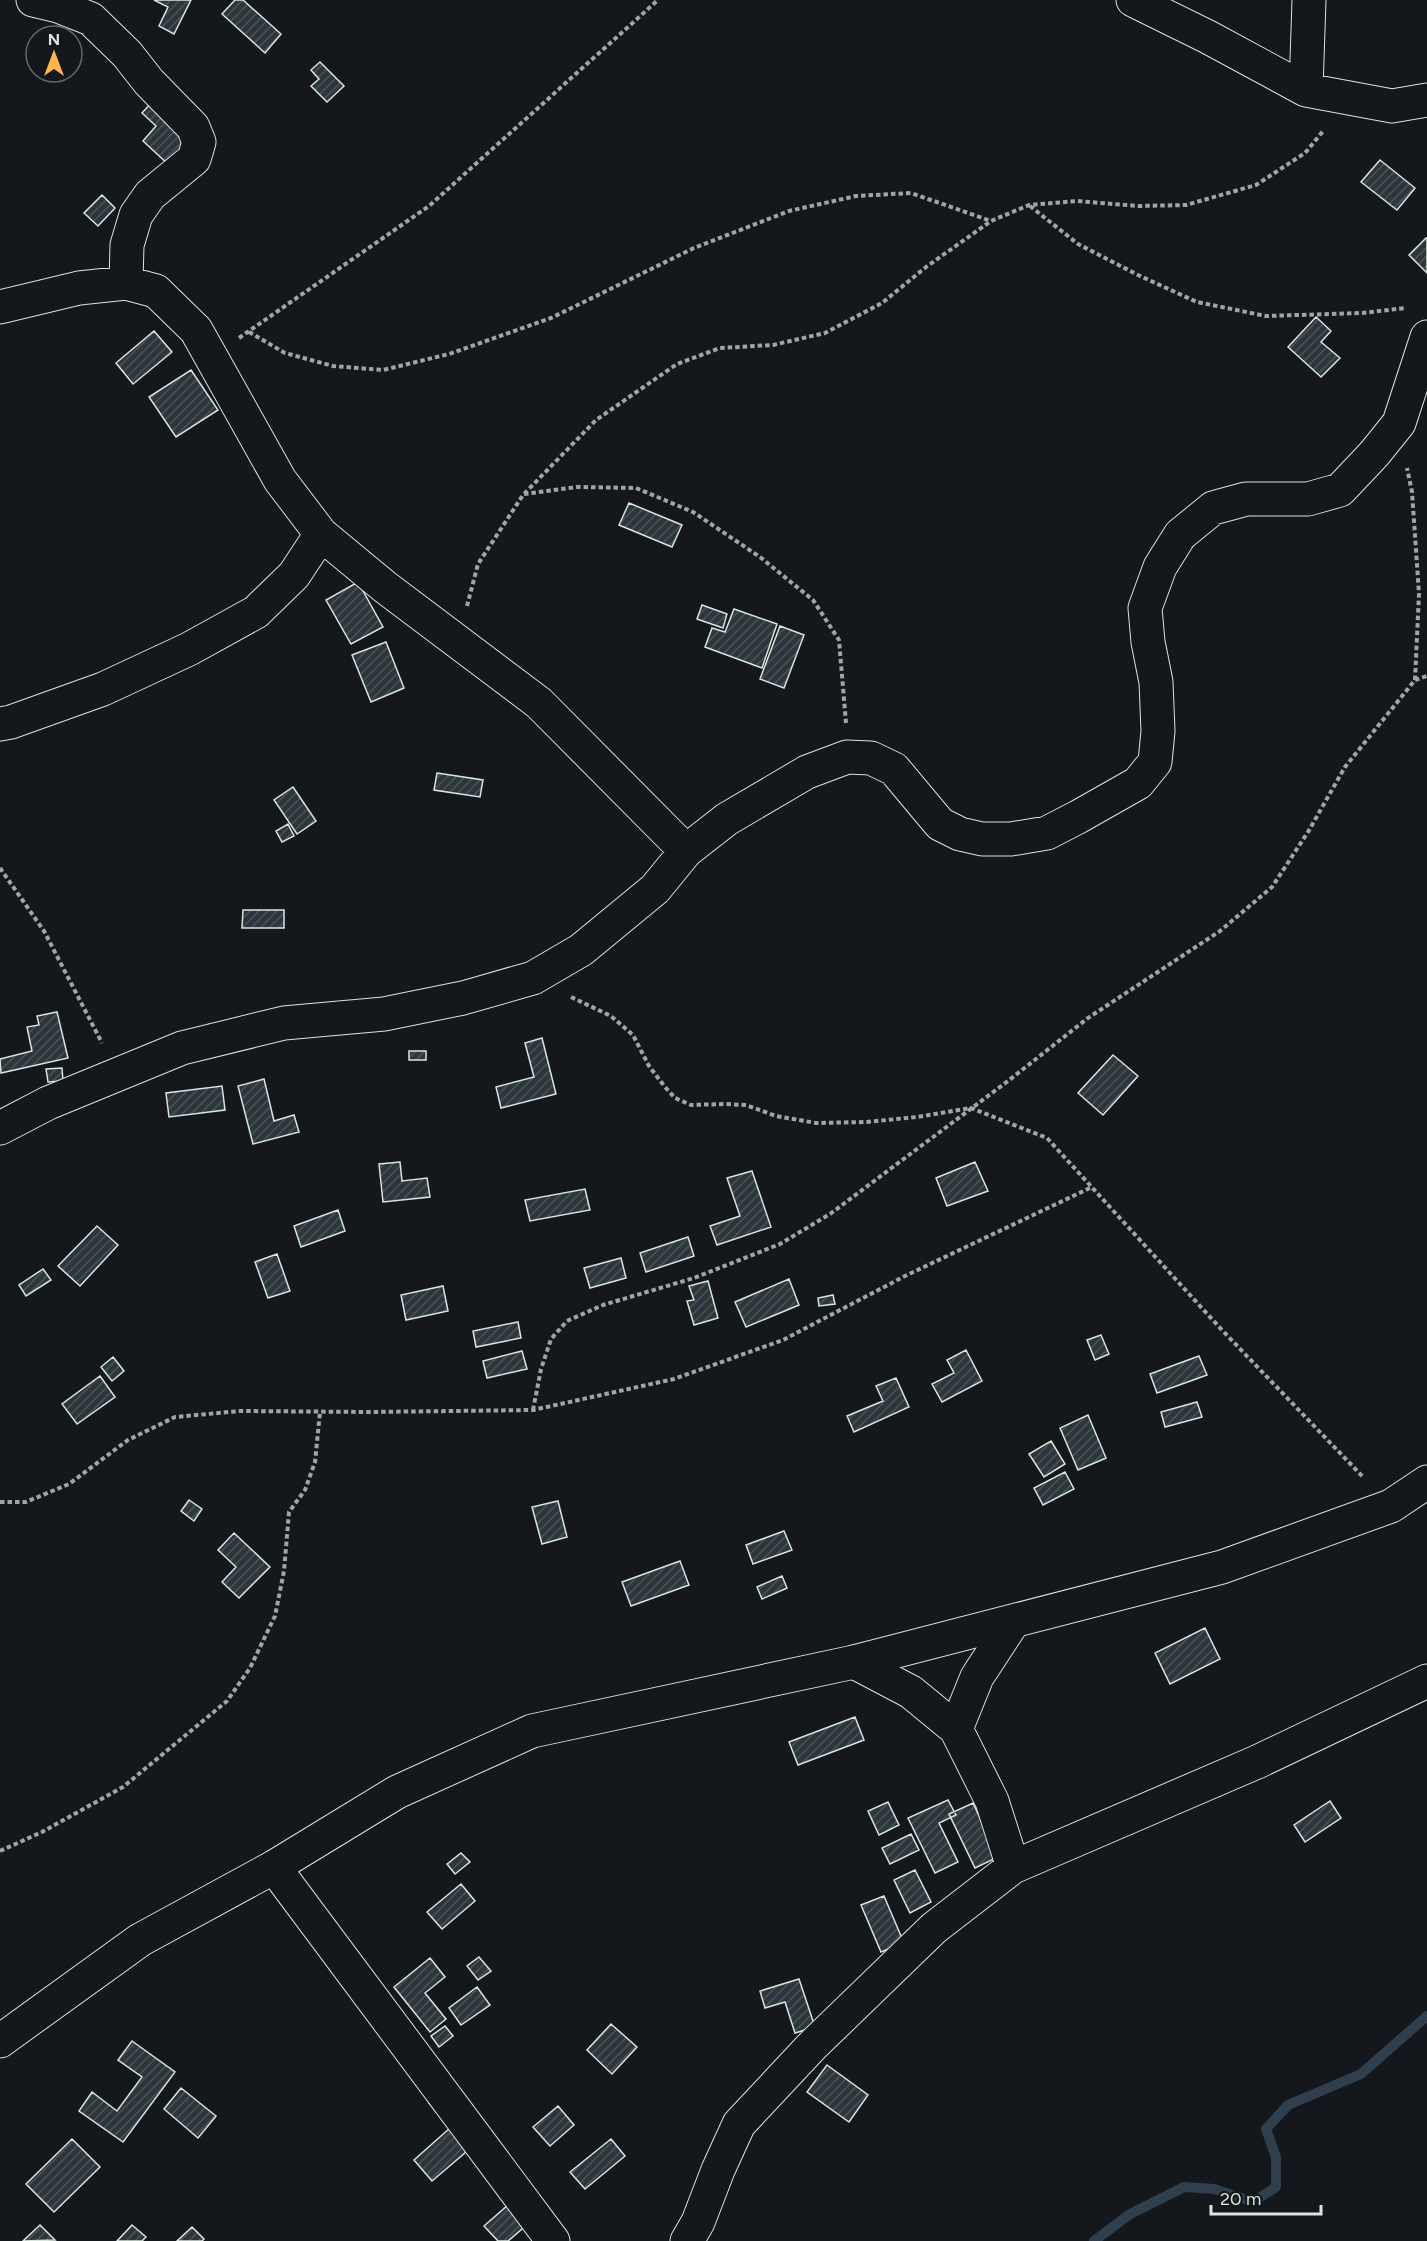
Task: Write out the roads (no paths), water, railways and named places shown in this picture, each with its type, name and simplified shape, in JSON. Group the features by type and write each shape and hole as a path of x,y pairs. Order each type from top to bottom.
{"street":[{"path":"33,0 58,6 91,19 128,54 149,82 193,127 199,142 194,159 150,195 136,215 127,245 126,283"},
{"path":"1132,0 1208,37 1306,90 1392,106 1427,100"},
{"path":"1306,90 1310,0"},
{"path":"0,307 79,288 126,283 156,291 196,330 280,480 321,534 384,587 539,703 686,851"},
{"path":"0,1128 48,1103 182,1048 284,1023 384,1014 463,998 533,978 580,950 647,896 686,851 728,819 807,772 847,757 872,758 894,769 940,824 960,834 982,839 1011,839 1047,832 1138,783 1155,762 1158,732 1156,682 1145,609 1160,567 1180,535 1213,508 1246,499 1308,499 1340,490 1399,423 1427,337"},
{"path":"0,723 11,722 103,689 189,649 256,612 294,575 321,534"},
{"path":"0,2041 140,1940 274,1867 397,1792 532,1731 854,1662 1222,1567 1391,1506 1427,1482"},
{"path":"956,1729 977,1677 1013,1622"},
{"path":"854,1662 911,1692 956,1729 992,1801 1013,1867"},
{"path":"687,2241 698,2222 739,2124 812,2046 934,1928 1013,1867 1257,1762 1427,1682"},
{"path":"274,1867 553,2241"}],"waterway":[{"path":"1094,2241 1130,2214 1184,2187 1214,2189 1253,2202 1276,2187 1276,2157 1266,2129 1288,2105 1361,2074 1427,2016"}]}
